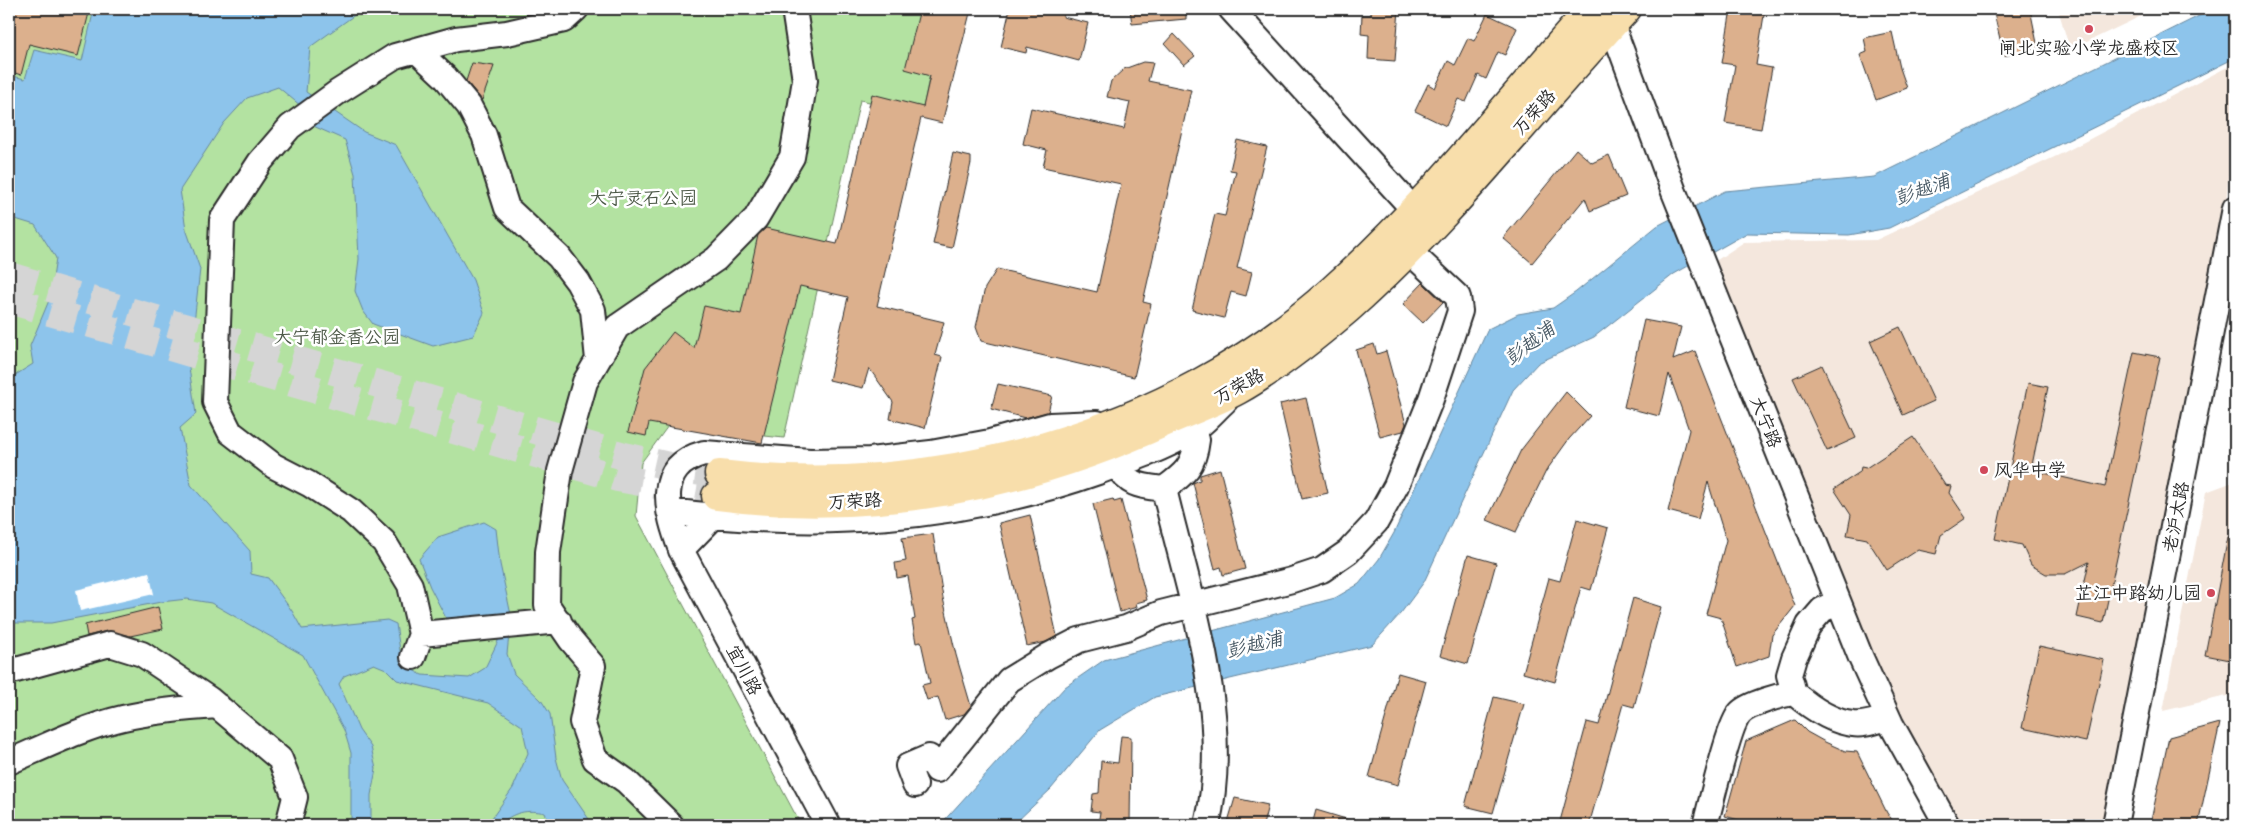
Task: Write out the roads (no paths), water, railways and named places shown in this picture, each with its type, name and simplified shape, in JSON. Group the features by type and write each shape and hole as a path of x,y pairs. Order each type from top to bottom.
{"main road":[{"name":"万荣路","path":"716,495 810,480 871,479 933,472 993,461 1054,443 1114,422 1168,398 1222,369 1274,336 1330,292 1387,238 1590,9"},
{"name":"万荣路","path":"716,495 809,503 872,501 936,494 998,482 1059,466 1120,444 1236,391 1288,356 1347,309 1409,251 1615,14"}],"street":[{"path":"413,657 421,634 410,585 384,542 351,511 309,484 274,466 230,432 215,402 222,220 260,162 290,127 338,92 394,56 456,39 507,32 564,20 576,9"},
{"path":"671,825 626,781 595,758 582,722 593,666 547,605 548,552 560,471 585,382 617,327 716,259 756,218 792,157 805,80 794,9"},
{"path":"1230,9 1413,209"},
{"name":"大宁路","path":"1615,14 1674,192 1838,602 1888,718 1947,825"},
{"path":"416,50 445,77 468,106 484,134 507,208 559,257 578,282 593,310 598,360"},
{"name":"老沪太路","path":"2115,825 2235,208"},
{"path":"915,785 908,766 930,757 937,770 1009,680 1078,640 1126,628 1160,613 1194,614 1322,570 1348,552 1376,522 1396,486 1431,399 1460,312 1458,297 1409,251"},
{"path":"669,510 716,495 808,522 873,520 938,513 1011,498 1064,484 1117,465 1189,433 1236,391"},
{"name":"宜川路","path":"828,825 681,550 669,510 668,492 670,477 677,465 688,457 704,453 810,461 870,460 939,452 990,442 1050,425 1114,422"},
{"path":"1164,490 1185,473 1195,457 1197,440 1189,433"},
{"path":"1117,465 1124,478 1134,484 1164,490"},
{"path":"1164,490 1212,695 1212,801 1207,825"},
{"path":"681,550 716,495"},
{"path":"1838,602 1822,610 1808,625 1789,675 1794,693 1806,703 1828,715 1853,724 1888,718"},
{"path":"421,634 558,622"},
{"path":"9,672 110,644 142,654 218,706 280,759 295,797 288,825"},
{"path":"1706,825 1731,728 1740,712 1781,695 1794,693"},
{"path":"9,762 72,735 121,719 178,709 218,706"}],"water":[{"path":"94,9 363,9 310,47 306,92 364,132 396,145 473,280 484,313 473,336 433,346 373,324 363,311 355,291 359,259 355,174 345,140 311,125 301,106 278,87 247,98 224,123 180,190 186,229 200,269 189,368 196,414 180,428 191,485 250,551 251,574 268,578 292,611 302,629 387,620 396,624 402,664 422,675 469,678 485,668 498,641 493,617 447,620 430,587 419,559 438,537 484,522 496,529 500,564 511,615 507,654 514,674 541,700 550,714 556,758 562,780 593,825 551,825 545,813 532,811 515,814 499,825 487,825 513,788 528,753 522,726 488,703 397,680 386,669 374,664 344,676 339,684 359,730 371,747 376,769 371,795 371,825 351,825 351,753 344,730 303,655 211,603 187,599 161,602 51,623 9,623 9,379 33,364 30,346 50,298 56,258 35,225 9,217 9,75 25,79 34,50 82,61"},
{"name":"彭越浦","path":"2213,9 2235,9 2235,58 1889,228 1849,235 1747,233 1674,274 1594,337 1538,363 1513,390 1424,582 1401,613 1372,645 1155,697 1100,730 1051,789 1013,825 940,825 1065,687 1104,660 1335,598 1359,584 1379,559 1394,533 1488,329 1518,314 1553,308 1576,292 1657,226 1725,191 1874,177"}],"tunnel":[{"path":"9,276 624,456 687,470 719,474"},
{"path":"9,300 618,478 716,496"}],"place":[{"name":"闸北实验小学龙盛校区","path":"2089,29"},
{"name":"风华中学","path":"1984,470"},
{"name":"芷江中路幼儿园","path":"2211,593"}],"park label":[{"name":"大宁灵石公园","path":"643,198"},
{"name":"大宁郁金香公园","path":"337,337"}]}
